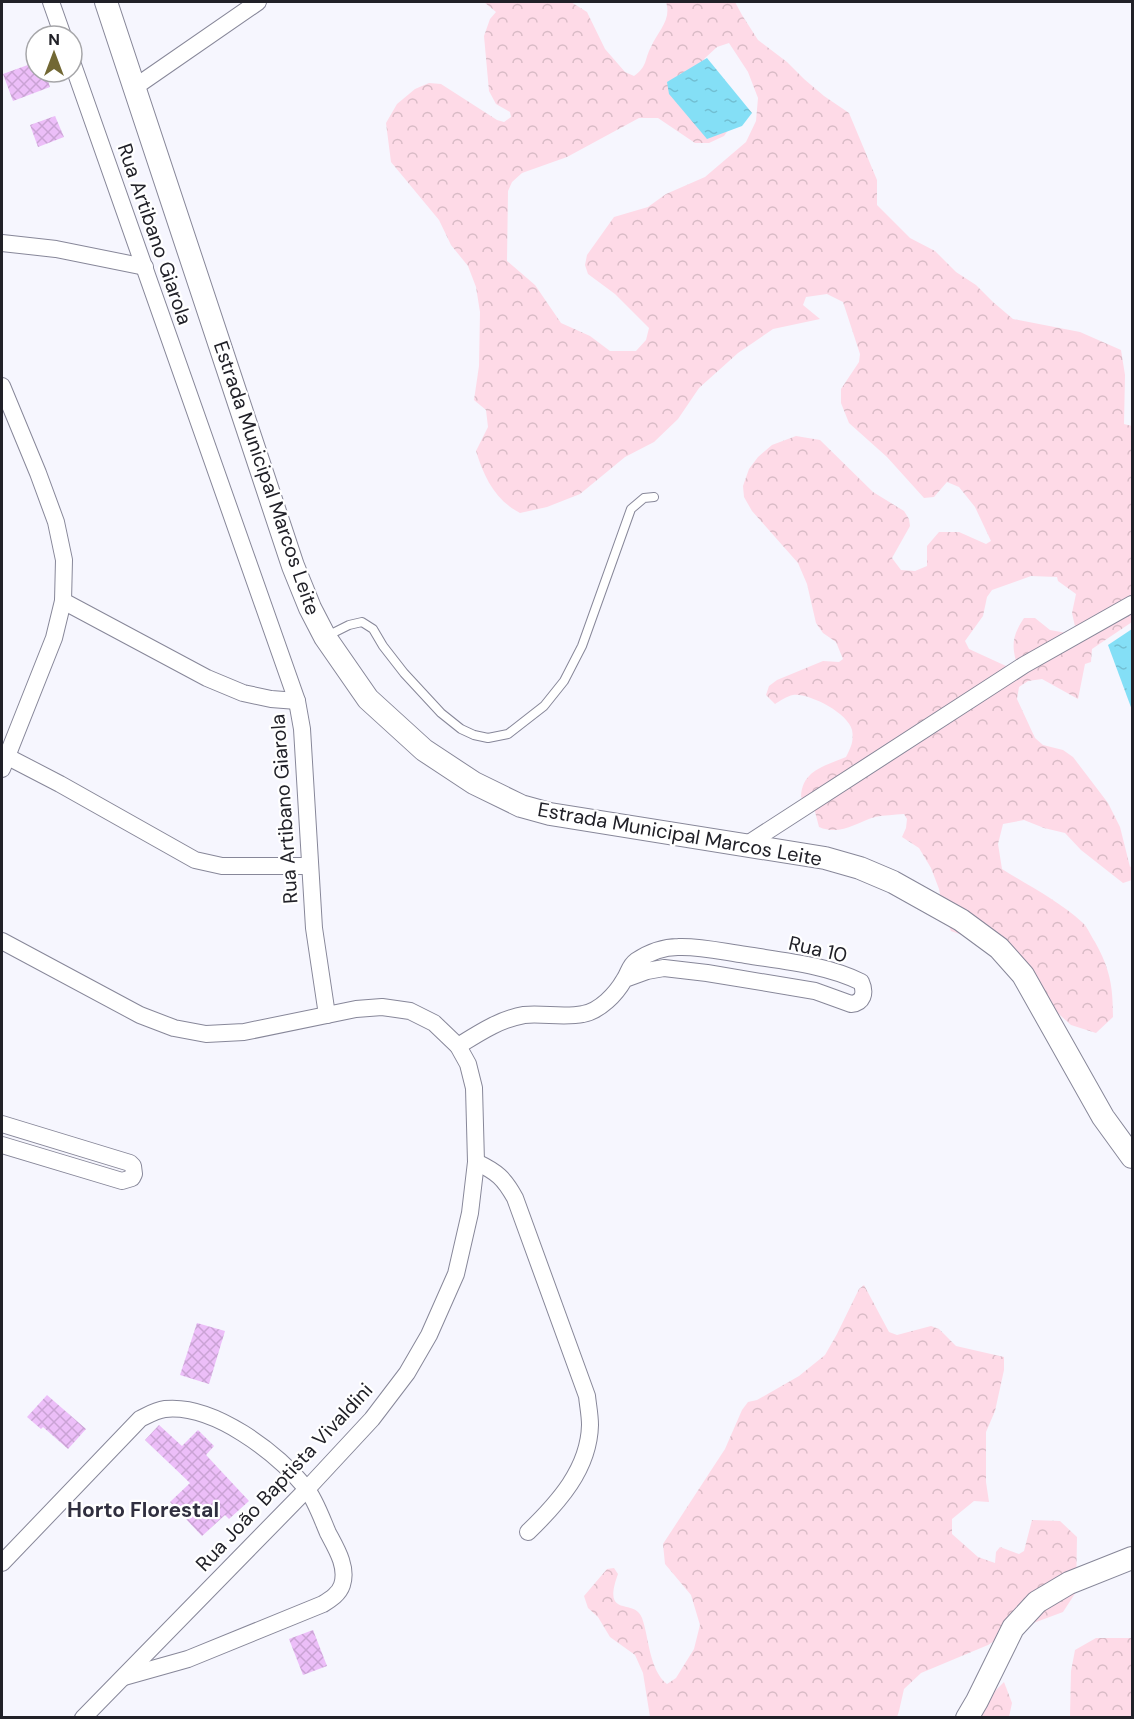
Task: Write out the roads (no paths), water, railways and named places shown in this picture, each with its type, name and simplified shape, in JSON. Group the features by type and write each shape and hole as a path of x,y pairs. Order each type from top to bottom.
{"street":[{"path":"51,2 59,24"},
{"name":"Estrada Municipal Marcos Leite","path":"106,2 293,566 325,637 368,699 424,750 483,788 521,806 550,814 825,858 882,877 961,920 999,948 1023,975 1102,1117 1132,1157"},
{"path":"135,87 258,2"},
{"name":"Rua Artibano Giarola","path":"80,84 297,701 302,729 314,928 327,1015"},
{"path":"2,243 56,249 145,267"},
{"path":"2,386 56,522 64,560 63,601 54,638 4,762 60,784 195,860 222,866 310,866"},
{"path":"63,601 207,678 243,693 271,699 297,701"},
{"path":"746,845 1024,665 1132,604"},
{"name":"Rua João Baptista Vivaldini","path":"2,941 140,1015 174,1028 206,1034 244,1032 356,1009 382,1007 410,1011 434,1023 459,1046 468,1064 474,1088 476,1162 470,1213 456,1274 429,1335 407,1373 372,1419 307,1489 83,1718"},
{"path":"664,969 665,948"},
{"name":"Rua 10","path":"459,1046 500,1022 524,1015 584,1014 604,1004 625,979 631,964 645,955 665,948 708,949 820,968 861,982 864,993 861,1001 851,1004 815,991 707,973 664,969 647,971 625,979"},
{"path":"2,1124 130,1163 134,1174 132,1178 122,1181 2,1145"},
{"path":"476,1162 493,1170 506,1181 516,1198 586,1396 590,1425 587,1448 579,1470 556,1504 528,1532"},
{"path":"2,1563 140,1419 153,1412 166,1409 186,1410 208,1417 238,1430 267,1449 307,1489 340,1556 343,1570 342,1585 335,1597 188,1659 123,1678"},
{"path":"967,1718 978,1701 1012,1629 1037,1602 1069,1583 1132,1558"}],"lane":[{"path":"325,637 349,625 362,622 373,629 404,673 441,713 461,729 488,738 508,734 544,706 564,681 582,646 632,509 644,498 654,496"}],"water":[{"path":"707,58 752,113 742,126 707,139 669,94 667,82"},
{"path":"1132,629 1132,710 1108,645"}],"district":[{"name":"Horto Florestal","path":"143,1510"}]}
